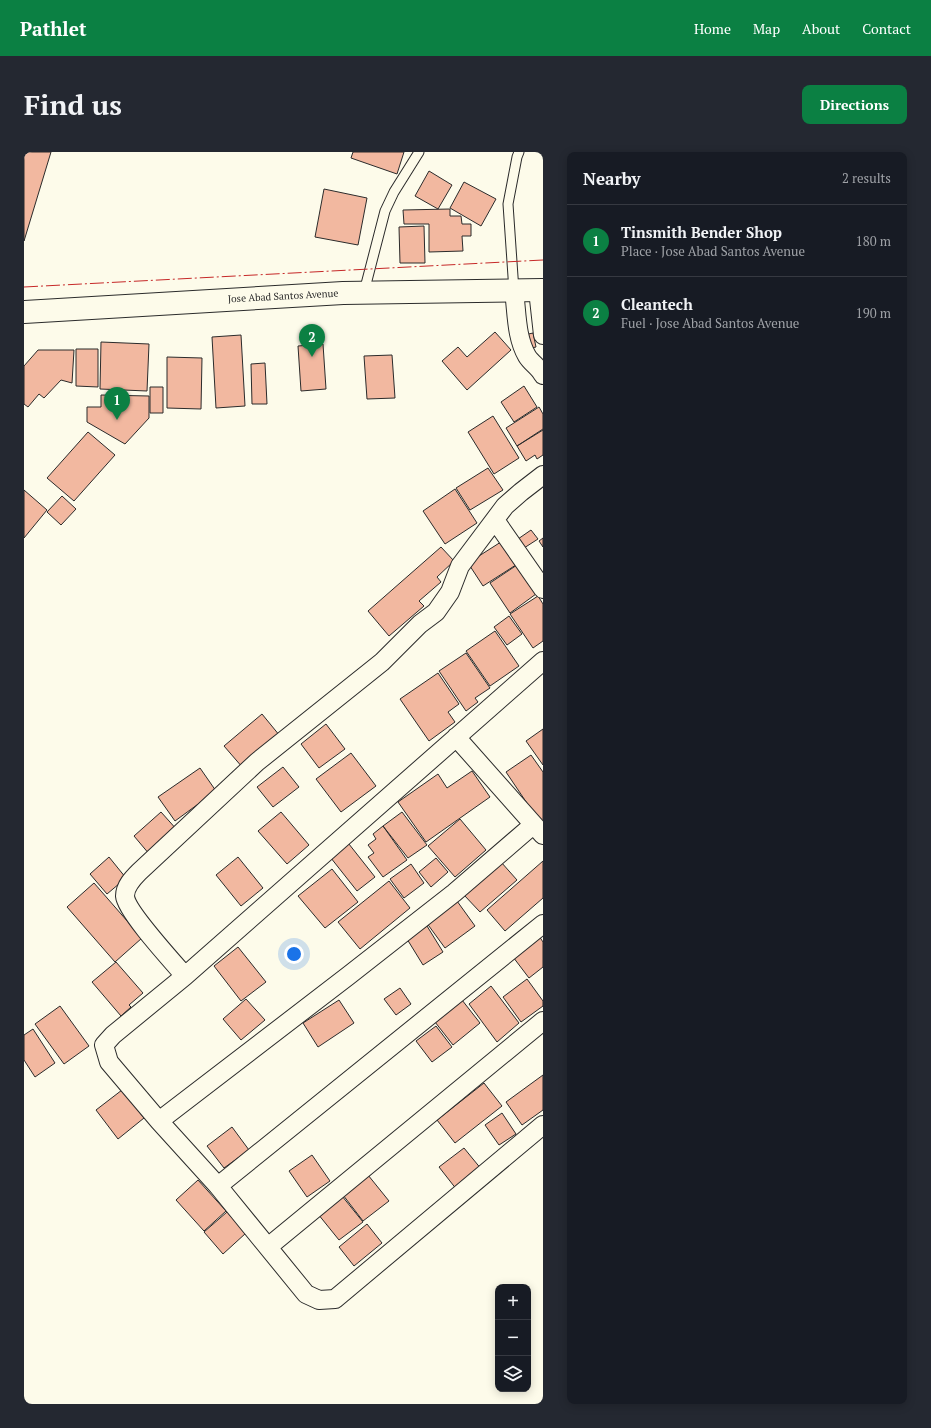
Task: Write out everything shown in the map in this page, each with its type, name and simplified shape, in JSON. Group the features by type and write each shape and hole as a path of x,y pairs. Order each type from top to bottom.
{"highway":[{"name":"Jose Abad Santos Avenue","path":"24,312 364,292 540,290"}],"street":[{"path":"540,290 543,335"},
{"path":"514,291 521,343 528,358 542,366"},
{"path":"185,976 132,912 125,896 128,884 257,762 382,662 420,624 436,612 450,592 460,566 505,506 543,475"},
{"path":"495,520 543,589"},
{"path":"543,661 185,976 113,1035 104,1045 109,1062 158,1120 218,1186 306,1294 319,1300 334,1300 543,1125"},
{"path":"158,1120 538,830 456,737"},
{"path":"218,1186 543,924"},
{"path":"268,1248 543,1021"}],"lane":[{"path":"364,292 385,211 394,192 419,152"},
{"path":"514,291 508,204 516,157 519,152"}],"building":[{"path":"24,152 51,152 24,241"},
{"path":"353,152 404,152 397,174 351,158"},
{"path":"429,171 452,185 438,209 415,196"},
{"path":"464,182 496,199 481,226 450,208"},
{"path":"324,189 367,198 358,245 315,237"},
{"path":"450,209 450,216 461,216 462,224 471,224 471,236 462,236 463,251 429,252 429,224 404,224 403,210"},
{"path":"424,226 425,263 400,263 399,227"},
{"path":"495,332 511,350 467,390 442,361 458,347 467,357"},
{"path":"533,333 536,347 527,349 524,335"},
{"path":"241,335 245,406 216,408 212,337"},
{"path":"101,342 149,344 147,391 100,389"},
{"path":"323,344 326,389 301,391 298,346"},
{"path":"76,349 98,349 98,387 76,386"},
{"path":"38,350 74,350 72,383 61,380 44,398 39,394 28,407 24,404 24,366"},
{"path":"392,355 395,398 367,399 364,356"},
{"path":"167,357 202,358 201,409 167,408"},
{"path":"265,363 267,404 252,404 251,364"},
{"path":"524,386 537,407 514,422 501,402"},
{"path":"150,387 163,387 163,413 150,413"},
{"path":"101,395 149,396 149,418 125,444 87,422 87,407 101,407"},
{"path":"539,407 543,414 543,429 517,446 506,428"},
{"path":"493,416 519,458 494,474 468,432"},
{"path":"543,430 543,455 537,459 535,455 526,461 517,446"},
{"path":"88,432 115,455 74,501 47,478"},
{"path":"488,468 503,490 470,510 456,488"},
{"path":"455,489 477,523 445,544 423,511"},
{"path":"24,490 47,510 24,538"},
{"path":"62,496 76,509 61,525 47,512"},
{"path":"531,530 538,539 524,548 518,539"},
{"path":"543,538 543,547 539,541"},
{"path":"504,540 519,563 483,586 468,563"},
{"path":"441,547 454,561 437,577 441,582 419,601 424,606 389,636 368,611"},
{"path":"517,565 536,594 510,613 490,583"},
{"path":"538,596 543,604 543,641 533,648 510,614"},
{"path":"509,616 522,634 507,645 494,627"},
{"path":"495,631 519,666 490,686 466,651"},
{"path":"466,653 490,688 475,698 478,702 466,711 439,671"},
{"path":"438,673 459,704 448,712 455,722 429,741 400,699"},
{"path":"262,714 280,736 243,768 224,746"},
{"path":"326,724 345,749 319,768 301,744"},
{"path":"543,729 543,765 526,741"},
{"path":"351,753 376,786 341,812 316,779"},
{"path":"531,755 543,772 543,823 541,824 506,772"},
{"path":"283,767 299,787 273,807 257,787"},
{"path":"200,768 216,791 175,821 158,797"},
{"path":"472,771 490,797 426,842 398,802 438,774 447,788"},
{"path":"161,812 178,831 150,855 134,836"},
{"path":"281,812 309,845 287,864 258,831"},
{"path":"402,812 427,845 408,858 383,826"},
{"path":"460,819 486,850 455,877 428,846"},
{"path":"383,826 407,860 383,877 368,857 374,853 368,845 376,839 373,834"},
{"path":"345,839 375,877 357,891 327,853"},
{"path":"109,857 126,878 107,894 90,874"},
{"path":"238,857 263,888 241,906 216,875"},
{"path":"436,858 448,872 431,887 419,872"},
{"path":"543,861 543,898 505,931 487,910"},
{"path":"501,862 517,880 480,912 464,895"},
{"path":"411,864 424,883 404,898 390,879"},
{"path":"332,869 358,902 325,928 298,896"},
{"path":"389,881 410,908 360,949 338,922"},
{"path":"94,883 142,938 115,962 67,907"},
{"path":"457,901 475,926 445,948 426,922"},
{"path":"427,926 443,952 423,965 407,939"},
{"path":"537,933 543,942 543,967 529,978 510,953"},
{"path":"238,947 266,982 241,1001 214,966"},
{"path":"116,962 143,993 129,1005 131,1007 121,1016 92,982"},
{"path":"527,979 543,1001 543,1006 521,1022 503,997"},
{"path":"491,986 519,1023 497,1042 469,1004"},
{"path":"400,988 411,1004 396,1015 384,999"},
{"path":"246,999 265,1020 241,1040 223,1019"},
{"path":"339,1000 354,1023 318,1047 303,1023"},
{"path":"462,1000 480,1023 453,1045 435,1022"},
{"path":"60,1006 89,1046 64,1064 35,1024"},
{"path":"436,1026 452,1047 432,1062 416,1041"},
{"path":"33,1029 55,1063 35,1077 24,1060 24,1035"},
{"path":"543,1075 543,1110 522,1125 506,1102"},
{"path":"484,1083 502,1106 455,1143 437,1120"},
{"path":"122,1090 144,1118 118,1139 96,1110"},
{"path":"502,1113 516,1134 499,1145 485,1125"},
{"path":"232,1127 249,1150 224,1168 207,1146"},
{"path":"464,1148 482,1170 457,1190 439,1167"},
{"path":"312,1155 330,1181 307,1197 289,1171"},
{"path":"368,1175 389,1201 363,1221 343,1195"},
{"path":"198,1180 226,1211 204,1231 176,1200"},
{"path":"342,1196 363,1222 339,1240 318,1214"},
{"path":"227,1212 246,1233 223,1254 204,1232"},
{"path":"367,1224 382,1243 354,1266 339,1247"}],"power":[{"path":"24,287 543,260"}],"place":[{"name":"Cleantech","path":"312,357"},
{"name":"Tinsmith Bender Shop","path":"117,420"}]}
